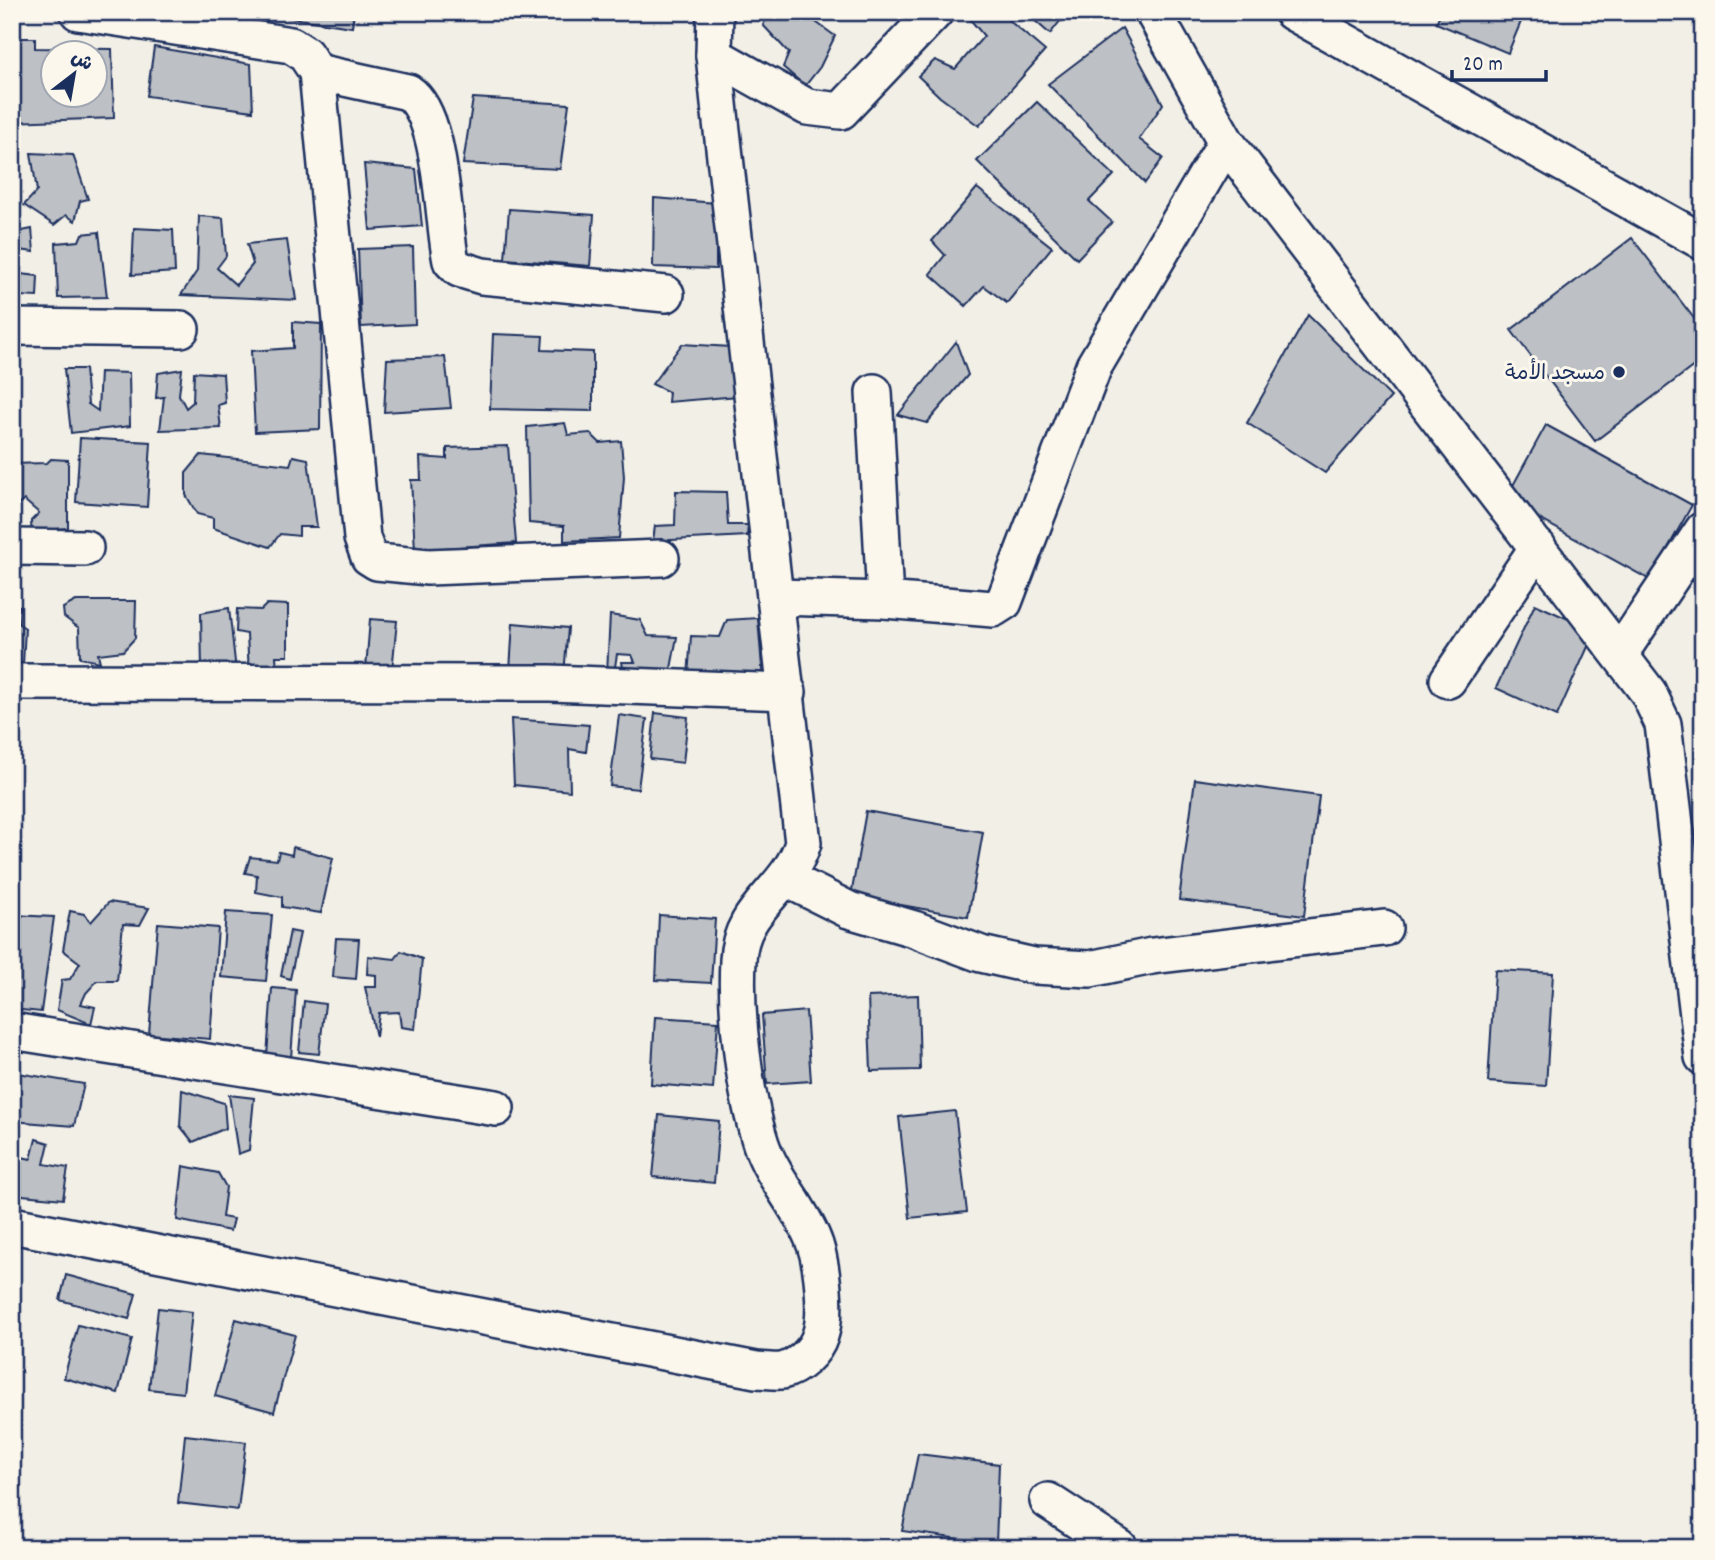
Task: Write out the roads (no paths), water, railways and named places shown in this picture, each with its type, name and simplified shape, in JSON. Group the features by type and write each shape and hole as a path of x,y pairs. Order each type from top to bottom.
{"street":[{"path":"78,12 291,45 305,54 317,72 362,538 369,557 377,562 428,567 661,558"},
{"path":"12,1225 756,1370 782,1371 804,1359 820,1336 822,1279 813,1239 762,1144 747,1071 740,1018 738,960 741,938 754,912 787,879 803,843 714,55 715,12"},
{"path":"714,55 807,107 841,111 935,12"},
{"path":"1153,12 1226,142 1620,652 1648,692 1663,724 1703,1057"},
{"path":"1292,12 1329,21 1703,242"},
{"path":"317,72 408,92 418,98 428,119 440,177 450,261 459,270 482,276 666,294"},
{"path":"777,597 884,600 993,608 1003,603 1094,366 1226,142"},
{"path":"12,327 181,329"},
{"path":"874,392 884,600"},
{"path":"1620,652 1703,530"},
{"path":"12,547 85,548"},
{"path":"1448,680 1538,547"},
{"path":"12,681 550,683 788,692"},
{"path":"787,879 849,910 914,929 981,954 1034,966 1090,969 1152,956 1384,928"},
{"path":"12,1031 496,1108"},
{"path":"1048,1501 1120,1548"}],"place":[{"name":"مسجد الأمة","path":"1619,372"}]}
